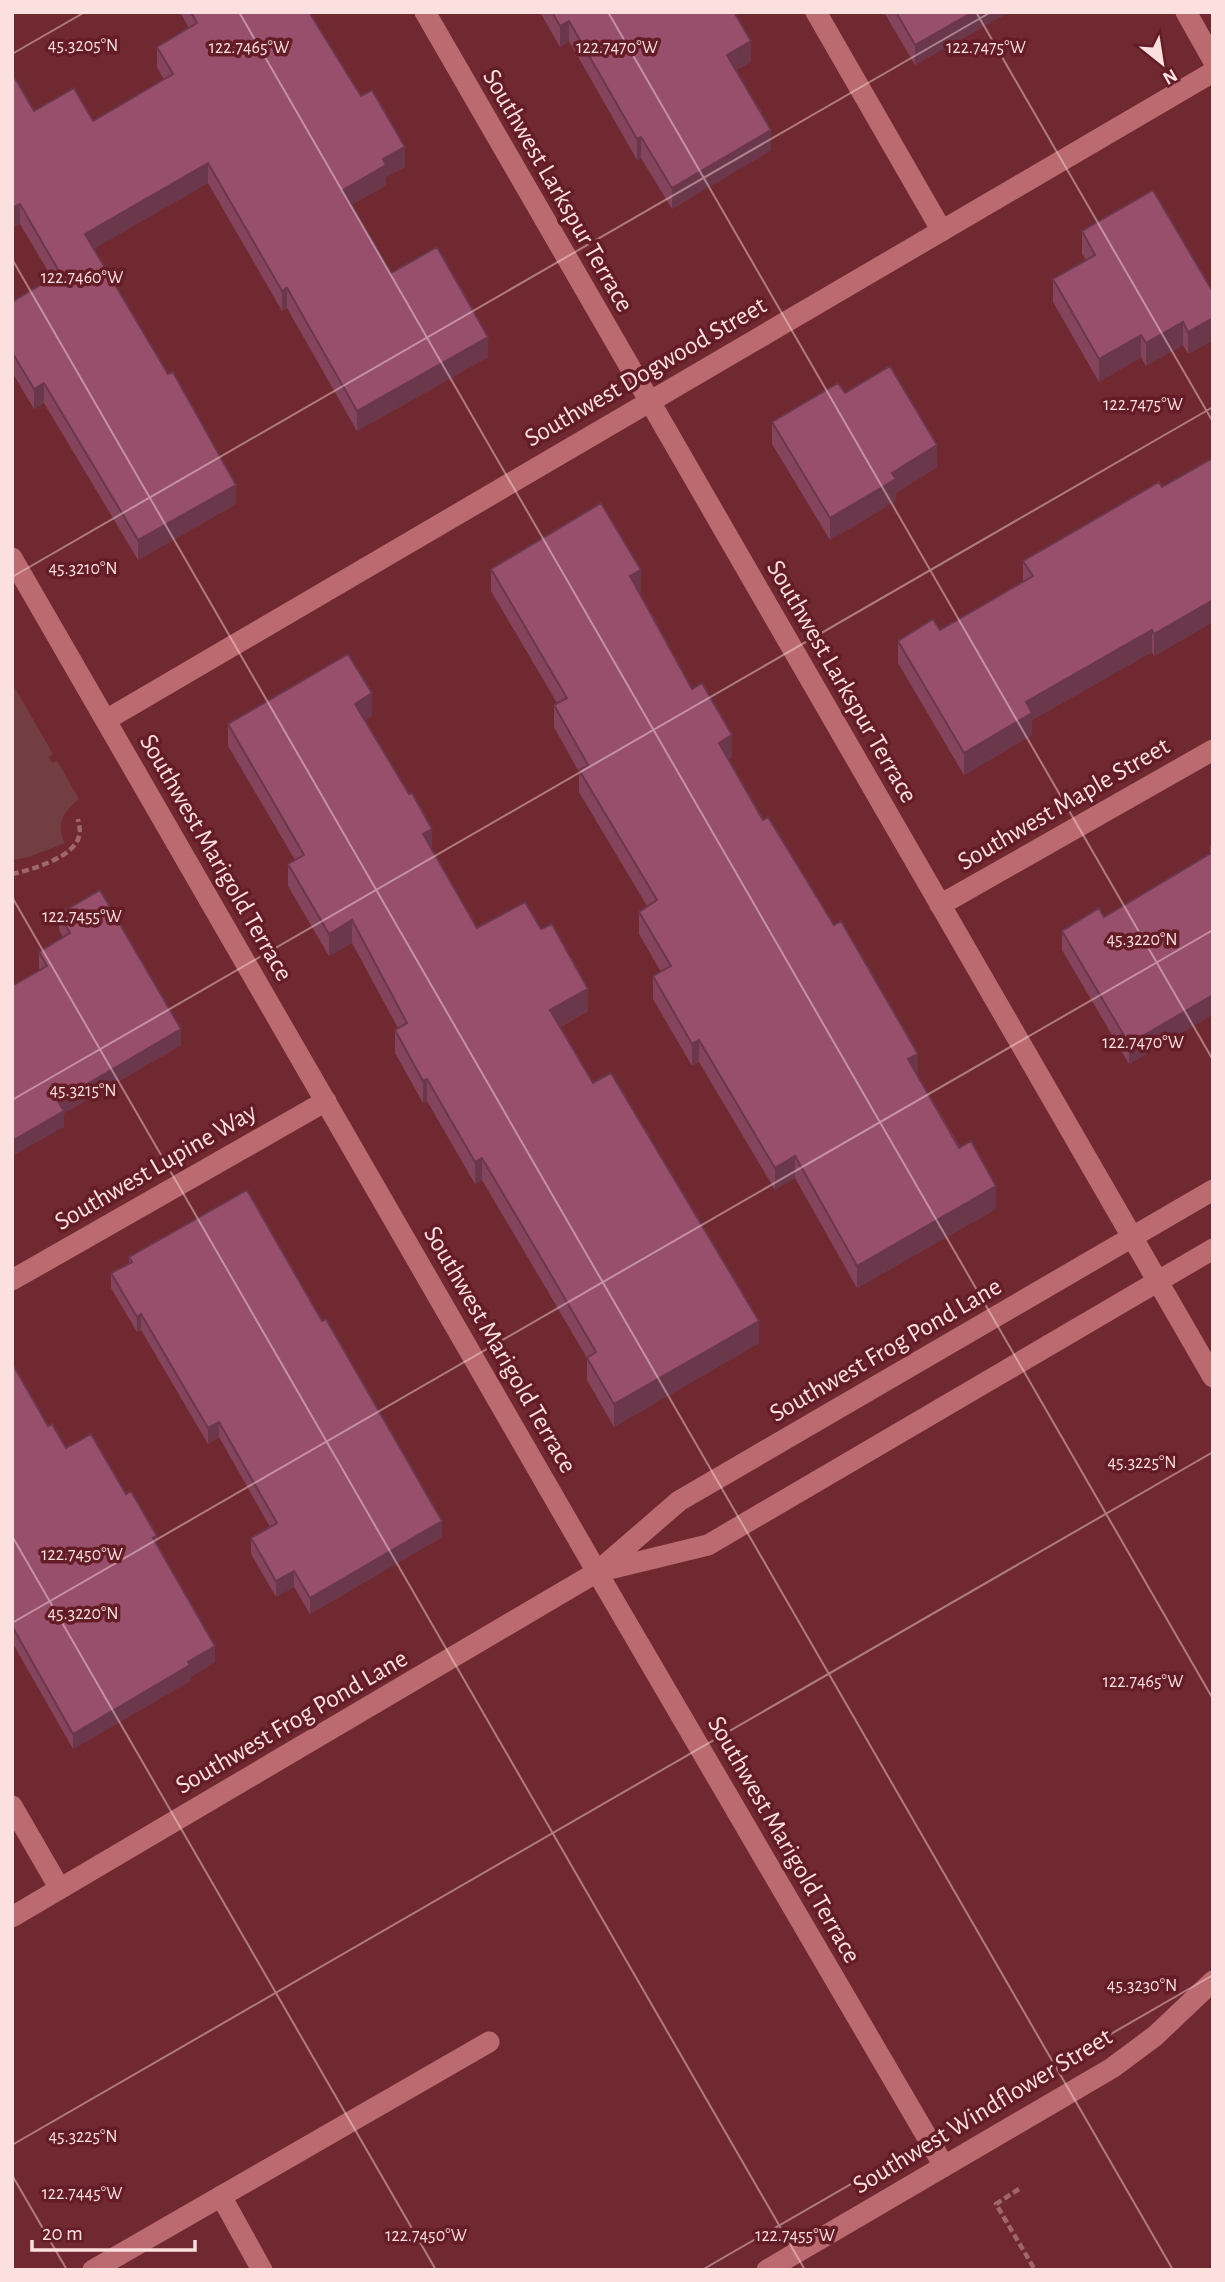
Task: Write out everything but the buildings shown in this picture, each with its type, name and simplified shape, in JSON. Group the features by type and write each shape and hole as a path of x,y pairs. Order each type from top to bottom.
{"street":[{"name":"Southwest Larkspur Terrace","path":"425,12 1213,1377"},
{"path":"816,12 942,231"},
{"path":"1186,12 1213,60"},
{"name":"Southwest Dogwood Street","path":"106,720 1213,72"},
{"name":"Southwest Marigold Terrace","path":"12,558 597,1572 944,2166"},
{"name":"Southwest Maple Street","path":"940,905 1213,750"},
{"name":"Southwest Lupine Way","path":"12,1280 326,1101"},
{"name":"Southwest Frog Pond Lane","path":"12,1917 597,1572 679,1501 1213,1190"},
{"name":"Southwest Frog Pond Lane","path":"597,1572 708,1545 1213,1249"},
{"path":"12,1806 60,1889"},
{"name":"Southwest Windflower Street","path":"767,2270 1112,2068 1155,2036 1213,1981"},
{"path":"93,2270 489,2042"},
{"path":"221,2196 262,2270"}],"path":[{"path":"12,874 53,861 76,845 80,834 78,820"},
{"path":"1019,2189 996,2204 1035,2270"}],"shaded area":[{"path":"12,683 53,754 49,757 52,763 57,761 79,799 69,808 61,824 65,843 29,857 12,860"}]}
